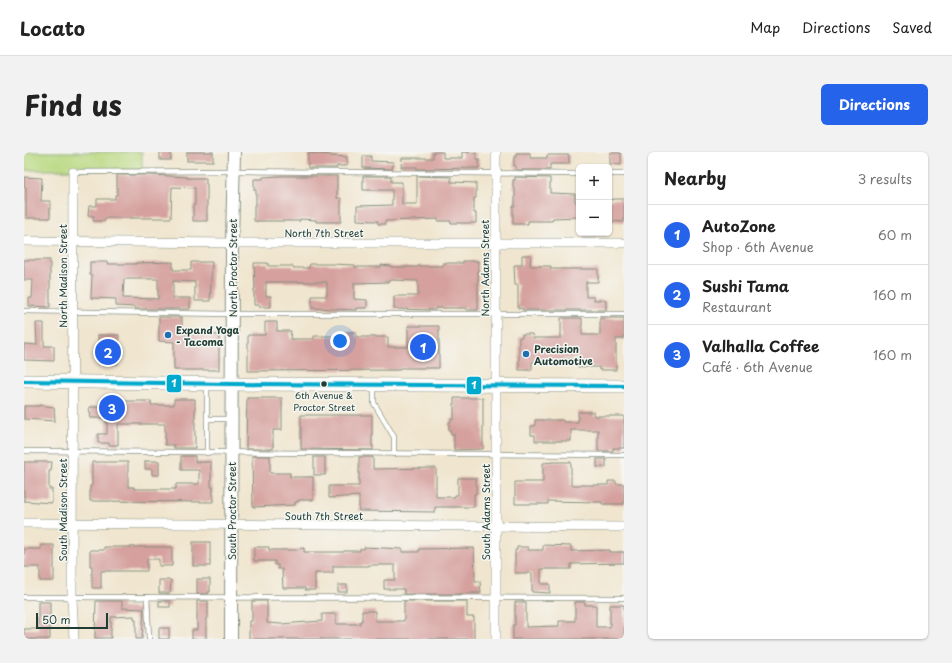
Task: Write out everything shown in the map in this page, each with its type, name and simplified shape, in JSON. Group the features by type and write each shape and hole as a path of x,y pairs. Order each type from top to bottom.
{"main road":[{"path":"24,381 231,384 624,386"}],"street":[{"name":"North Proctor Street","path":"231,384 234,152"},
{"name":"North Adams Street","path":"495,385 496,152"},
{"name":"North Madison Street","path":"73,172 73,381"},
{"name":"North 7th Street","path":"24,241 232,243 624,243"},
{"name":"South Madison Street","path":"73,381 74,523 72,597 74,639"},
{"name":"South Proctor Street","path":"231,384 231,639"},
{"name":"South Adams Street","path":"495,385 496,639"},
{"name":"South 7th Street","path":"24,523 624,527"}],"lane":[{"path":"73,172 233,171 576,174"},
{"path":"612,174 624,174"},
{"path":"24,311 232,314 624,314"},
{"path":"206,453 207,383"},
{"path":"374,384 374,403 394,437 394,454"},
{"path":"207,419 232,420"},
{"path":"24,451 624,455"},
{"path":"24,597 624,598"},
{"path":"148,597 148,639"}],"green space":[{"path":"24,152 142,152 142,170 24,170"}],"building":[{"path":"160,152 171,152 171,160 160,160"},
{"path":"187,152 213,152 213,161 187,161"},
{"path":"433,152 443,152 443,158 462,158 462,152 476,153 476,159 479,159 479,168 417,169 417,167 401,167 402,158 433,158"},
{"path":"308,153 347,157 347,166 337,166 337,168 308,168"},
{"path":"516,153 530,153 530,158 547,158 547,155 569,155 569,164 550,164 550,170 516,170 516,166 514,166 514,157 516,157"},
{"path":"610,153 621,153 621,165 610,164"},
{"path":"363,156 371,156 371,161 394,162 392,169 363,168"},
{"path":"117,175 206,178 207,221 193,221 195,188 172,187 171,218 105,218 105,221 93,221 94,216 88,216 89,206 97,206 97,199 115,199 115,195 117,195"},
{"path":"280,176 337,176 337,198 341,198 341,222 316,222 316,220 300,219 300,221 254,221 256,190 254,190 254,179"},
{"path":"363,176 391,176 391,182 402,182 402,204 417,204 417,176 451,177 451,182 476,183 474,213 476,213 476,223 451,223 451,221 438,221 438,219 385,221 385,224 378,224 378,221 357,220 357,206 392,205 392,190 363,190"},
{"path":"24,177 42,178 41,201 50,201 50,218 26,218 26,187 24,187"},
{"path":"515,177 550,178 550,193 575,194 576,217 553,218 552,221 528,221 528,224 513,224 515,188 513,188 513,180 515,180"},
{"path":"624,199 624,222 612,221 612,200"},
{"path":"522,255 531,255 530,265 532,266 551,266 551,269 598,269 598,282 586,282 586,297 594,297 594,300 606,300 606,310 523,310 518,308 518,285 515,285 514,265 522,265"},
{"path":"24,260 50,260 50,307 29,306 29,298 32,298 33,280 24,280"},
{"path":"463,261 478,261 478,310 466,310 466,308 435,308 435,310 394,309 394,296 418,295 418,281 392,280 388,282 354,283 354,299 367,300 367,308 356,308 356,310 312,308 312,296 327,296 327,282 266,282 266,296 271,296 271,307 259,307 259,305 254,305 254,263 268,263 268,266 293,266 293,268 309,268 310,264 355,265 355,267 381,267 381,265 391,267 418,267 443,266 443,263 463,263"},
{"path":"90,262 108,262 108,264 136,264 173,262 173,270 191,270 191,262 212,262 210,301 195,301 195,282 173,281 173,298 190,298 190,309 135,309 136,307 116,306 116,299 91,298 92,275 90,275","holes":["124,279 158,279 158,299 123,298"]},
{"path":"159,317 182,317 182,334 219,335 219,370 174,370 174,342 159,341"},
{"path":"561,318 582,318 582,335 600,335 600,318 624,318 624,339 616,339 616,370 599,370 599,367 578,367 578,359 563,359 563,361 553,362 532,362 532,370 519,370 519,337 522,337 522,334 532,334 533,338 561,338"},
{"path":"265,322 277,322 277,331 291,331 290,339 314,339 314,336 339,336 339,332 356,332 356,337 388,337 388,347 408,347 408,326 439,326 439,368 400,368 400,370 248,371 248,335 265,335"},
{"path":"36,323 44,323 44,346 54,346 54,361 24,360 24,344 37,345"},
{"path":"98,335 119,335 118,364 98,364"},
{"path":"107,396 117,396 117,401 151,401 151,405 174,405 174,399 195,399 195,448 174,448 174,445 165,445 165,424 118,424 118,445 98,443 98,434 107,434 107,418 90,418 89,407 107,407"},
{"path":"247,398 282,398 282,430 273,430 273,449 246,449"},
{"path":"454,398 483,398 483,449 454,450 454,434 451,434 451,431 449,430 449,422 451,422 451,419 454,419"},
{"path":"39,405 54,407 55,421 24,419 24,406"},
{"path":"578,412 594,412 594,416 624,416 624,448 613,448 613,451 598,451 598,430 571,430 571,441 535,441 535,435 531,435 531,426 535,426 535,420 563,420 563,422 578,422"},
{"path":"301,415 372,415 373,450 301,449"},
{"path":"181,456 195,456 195,462 211,462 211,487 213,487 213,502 90,501 90,486 92,486 92,462 128,462 128,487 134,487 134,489 176,489 176,484 199,484 199,470 181,470"},
{"path":"252,456 270,456 270,473 290,473 290,477 313,477 313,500 298,500 298,502 295,502 295,505 253,507"},
{"path":"314,457 325,457 325,475 314,475"},
{"path":"359,457 373,457 373,469 436,468 436,497 455,497 455,495 458,495 458,478 476,478 474,507 435,507 435,512 359,511 359,496 329,498 329,486 359,486"},
{"path":"597,459 606,459 606,467 597,467"},
{"path":"145,461 159,461 159,475 152,475 152,469 145,469"},
{"path":"24,462 52,462 51,471 49,471 49,489 52,489 52,503 24,501"},
{"path":"571,462 571,485 608,485 608,481 616,481 616,484 624,484 624,504 548,501 548,504 515,504 515,482 543,482 543,463"},
{"path":"193,542 210,542 210,566 193,566"},
{"path":"41,545 54,545 54,581 40,581 40,567 24,567 24,549 41,549"},
{"path":"543,545 571,546 571,551 610,550 610,552 624,552 624,563 571,564 571,569 541,569 541,584 550,584 550,593 532,592 532,573 515,573 515,550 517,550 517,547 528,547 528,550 543,550"},
{"path":"104,547 172,547 172,566 159,566 159,559 147,559 147,571 101,571 101,588 92,588 90,550 104,550"},
{"path":"254,547 269,547 269,550 297,550 304,548 304,552 360,551 360,549 364,549 364,547 402,549 402,552 419,552 419,549 474,548 475,581 480,581 481,593 404,594 404,589 384,589 384,580 395,580 395,565 333,566 333,573 315,573 315,590 305,590 305,588 283,588 282,569 278,569 278,565 275,565 275,561 254,561"},
{"path":"197,579 210,579 210,592 208,592 208,594 197,594"},
{"path":"159,580 171,580 170,593 159,593"},
{"path":"338,585 347,585 347,592 338,592"},
{"path":"96,601 122,601 122,608 144,609 142,639 136,639 136,619 134,619 134,616 111,617 111,638 95,638"},
{"path":"159,601 170,601 170,607 159,607"},
{"path":"197,601 208,601 206,639 192,639 192,630 197,630"},
{"path":"252,601 267,601 267,623 281,624 322,621 322,614 336,614 336,624 360,624 360,621 362,621 362,611 375,611 375,621 404,621 404,601 467,601 467,617 474,617 474,639 249,639 249,621 252,621"},
{"path":"38,602 50,602 50,639 24,639 24,629 38,629"},
{"path":"515,602 526,602 526,627 559,626 559,621 575,621 575,602 585,602 585,605 596,605 596,627 610,627 610,605 624,605 624,639 513,639 513,625 515,625"},
{"path":"159,628 169,628 169,639 159,639"}],"transit line":[{"name":"1","path":"24,381 231,384 624,386"}],"place":[{"name":"Expand Yoga - Tacoma","path":"168,335"},
{"name":"AutoZone","path":"423,347"},
{"name":"Sushi Tama","path":"108,352"},
{"name":"Precision Automotive","path":"526,354"},
{"name":"6th Avenue & Proctor Street","path":"324,384"},
{"name":"Valhalla Coffee","path":"112,408"}]}
